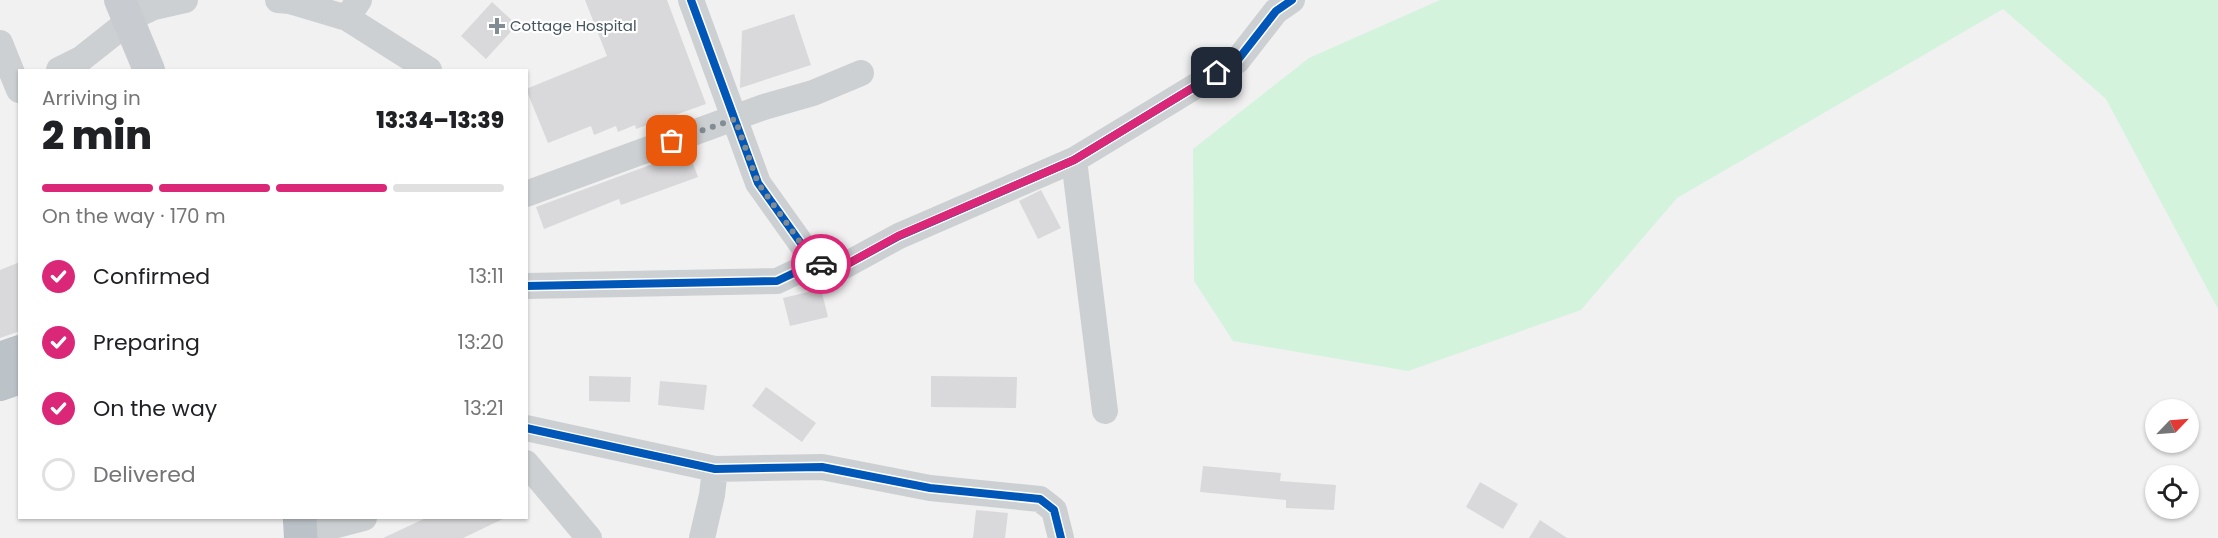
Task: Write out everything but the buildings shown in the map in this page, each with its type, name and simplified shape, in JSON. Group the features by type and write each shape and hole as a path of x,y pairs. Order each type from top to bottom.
{"highway":[{"path":"0,359 18,353"},
{"path":"0,384 18,378"}],"main road":[{"path":"124,9 149,69"}],"street":[{"path":"60,69 81,59 118,29 124,9 154,7 185,0"},
{"path":"278,0 353,9 428,69"},
{"path":"691,0 758,183 815,263"},
{"path":"528,286 777,281 815,263 842,267 898,236 1074,160 1237,61 1276,11 1292,0"},
{"path":"0,43 18,88"},
{"path":"528,193 764,107 813,93 861,73"},
{"path":"0,97 18,90"},
{"path":"1074,160 1105,411"},
{"path":"528,428 715,469 822,467 930,488 1040,499 1054,510 1061,538"},
{"path":"528,465 589,538"},
{"path":"702,538 712,495 715,469"},
{"path":"301,530 359,519"}],"green space":[{"path":"1440,0 2218,0 2218,309 2106,99 2003,9 1677,198 1581,310 1408,371 1233,341 1194,281 1193,149 1309,58"}],"cycle path":[{"path":"691,0 758,183 815,263 842,267 899,236 1074,160 1237,61 1276,11 1292,0"},
{"path":"528,286 777,281 815,263"},
{"path":"528,428 715,469 822,467 930,488 1040,499 1054,510 1061,538"}],"way so far":[{"path":"672,141 735,119 758,183 815,263 821,264"}],"place":[{"name":"Cottage Hospital","path":"497,26"}],"route":[{"path":"821,264 842,267 898,236 1074,160 1217,73"}]}
